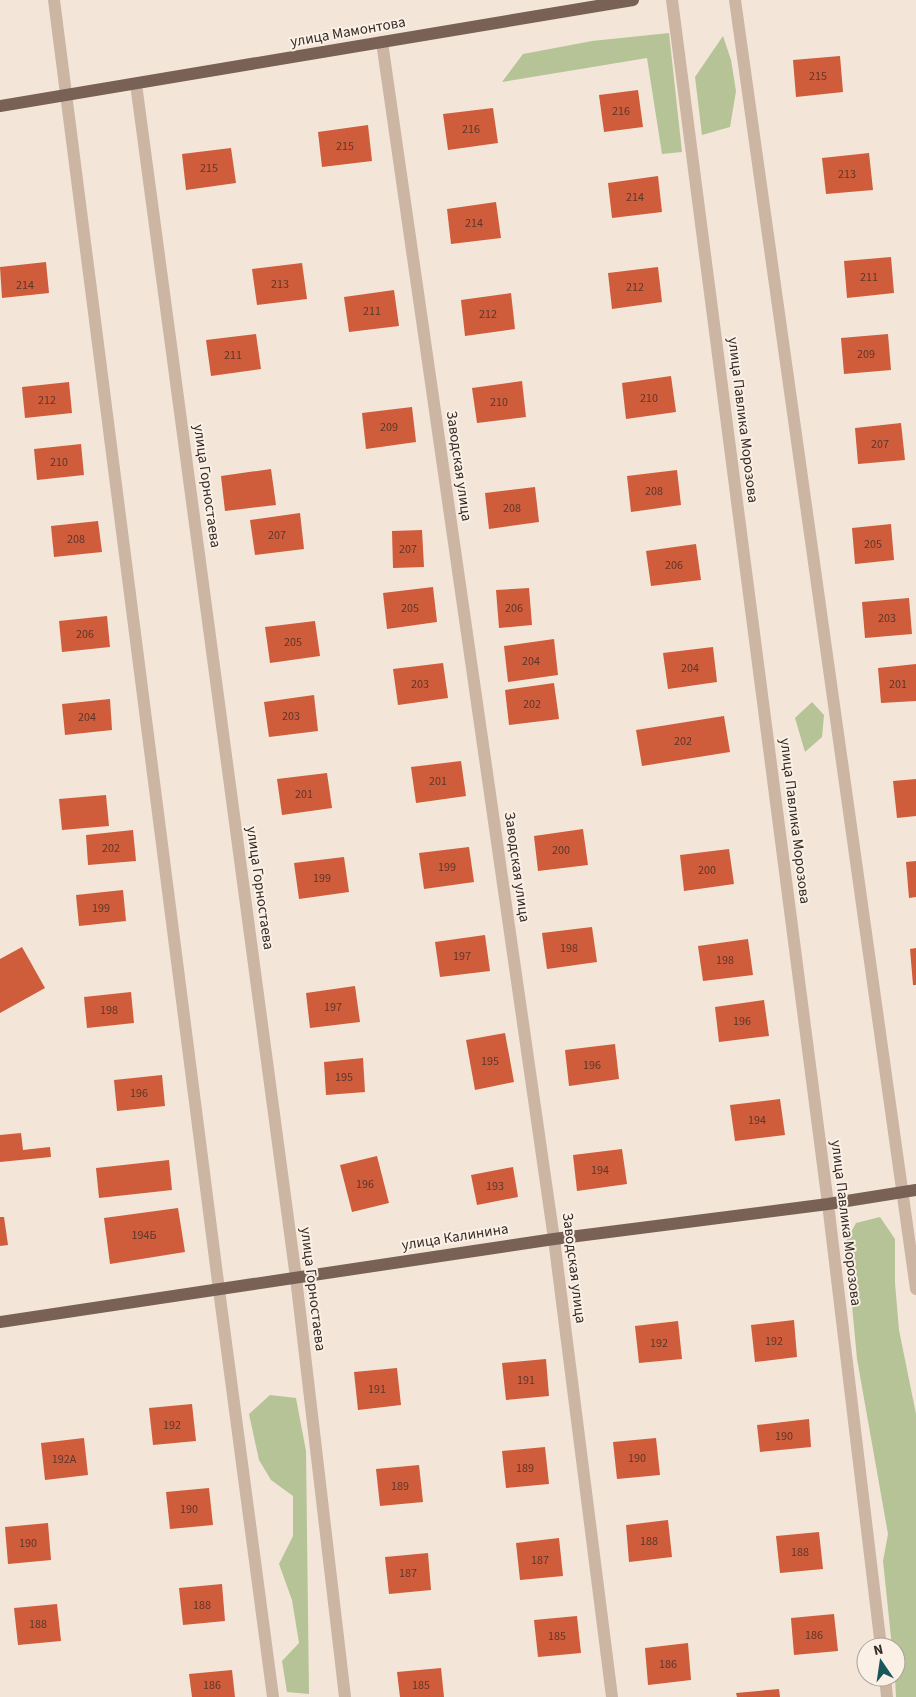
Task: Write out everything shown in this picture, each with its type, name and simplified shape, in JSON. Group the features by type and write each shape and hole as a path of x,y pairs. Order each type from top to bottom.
{"main road":[{"name":"улица Мамонтова","path":"0,106 633,0"},
{"name":"улица Калинина","path":"0,1322 554,1239 828,1204 916,1190"}],"street":[{"path":"54,0 273,1697"},
{"name":"улица Павлика Морозова","path":"672,0 828,1204 880,1637"},
{"path":"735,0 916,1289"},
{"name":"Заводская улица","path":"382,42 554,1239 612,1697"},
{"name":"улица Горностаева","path":"136,84 296,1278 345,1697"}],"green space":[{"path":"669,33 682,152 662,154 647,58 502,82 523,54 592,41"},
{"path":"723,36 731,60 736,91 730,127 702,135 695,77"},
{"path":"812,702 824,715 822,737 805,752 795,718"},
{"path":"880,1217 895,1239 895,1283 899,1330 916,1414 916,1697 896,1697 896,1687 906,1687 906,1637 891,1637 883,1561 888,1534 857,1359 846,1241 856,1223"},
{"path":"270,1395 296,1398 306,1451 309,1694 287,1692 282,1661 299,1643 292,1600 279,1564 293,1536 293,1496 271,1480 259,1460 249,1414"}],"building":[{"path":"840,56 843,92 796,97 793,60"},
{"path":"638,90 643,127 604,132 599,95"},
{"path":"493,108 498,143 448,150 443,114"},
{"path":"368,125 372,161 322,167 318,132"},
{"path":"231,148 236,183 186,190 182,154"},
{"path":"869,153 873,190 826,194 822,158"},
{"path":"658,176 662,212 612,218 608,183"},
{"path":"496,202 501,238 451,244 447,209"},
{"path":"891,257 894,293 847,298 844,261"},
{"path":"46,262 49,293 2,298 0,267"},
{"path":"302,263 307,299 257,305 252,269"},
{"path":"658,267 662,302 612,309 608,273"},
{"path":"394,290 399,326 349,332 344,297"},
{"path":"511,293 515,329 465,336 461,300"},
{"path":"256,334 261,369 211,376 206,340"},
{"path":"888,334 891,370 844,374 841,338"},
{"path":"671,376 676,412 626,419 622,383"},
{"path":"522,381 526,417 477,423 472,388"},
{"path":"69,382 72,413 25,418 22,387"},
{"path":"412,407 416,442 366,449 362,413"},
{"path":"901,423 905,460 858,464 855,428"},
{"path":"81,444 84,475 37,480 34,449"},
{"path":"271,469 276,505 225,511 221,476"},
{"path":"677,470 681,505 631,512 627,476"},
{"path":"535,487 539,522 489,529 485,493"},
{"path":"300,513 304,549 255,555 250,520"},
{"path":"98,521 102,552 54,557 51,526"},
{"path":"891,524 894,560 855,564 852,528"},
{"path":"422,530 424,567 393,568 392,531"},
{"path":"696,544 701,580 651,586 646,551"},
{"path":"433,587 437,622 387,629 383,593"},
{"path":"529,588 532,625 499,628 496,590"},
{"path":"909,598 912,634 865,638 862,602"},
{"path":"107,616 110,647 62,652 59,621"},
{"path":"315,621 320,656 270,663 265,627"},
{"path":"554,639 558,675 508,682 504,646"},
{"path":"713,647 717,682 668,689 663,653"},
{"path":"443,663 448,698 398,705 393,669"},
{"path":"916,664 916,701 881,703 878,668"},
{"path":"554,683 559,719 509,725 505,690"},
{"path":"314,695 318,731 269,737 264,702"},
{"path":"110,699 112,730 65,735 62,704"},
{"path":"724,716 730,752 642,766 636,730"},
{"path":"461,761 466,796 416,803 411,767"},
{"path":"327,773 332,808 282,815 277,779"},
{"path":"916,779 916,816 897,818 893,781"},
{"path":"106,795 109,826 62,830 59,799"},
{"path":"583,829 588,865 538,871 534,836"},
{"path":"133,830 136,861 88,865 86,835"},
{"path":"469,847 474,882 424,889 419,853"},
{"path":"729,849 734,884 684,891 680,855"},
{"path":"344,857 349,892 299,899 294,863"},
{"path":"916,861 916,897 909,898 906,862"},
{"path":"123,890 126,921 79,926 76,895"},
{"path":"592,927 597,962 547,969 542,933"},
{"path":"485,935 490,971 440,977 435,942"},
{"path":"748,939 753,975 703,981 698,946"},
{"path":"22,947 45,988 0,1013 0,959"},
{"path":"916,948 916,985 913,985 910,949"},
{"path":"355,986 360,1022 310,1028 306,993"},
{"path":"131,992 134,1023 87,1028 84,997"},
{"path":"764,1000 769,1036 719,1042 715,1007"},
{"path":"505,1033 514,1082 475,1090 466,1040"},
{"path":"615,1044 619,1079 569,1086 565,1050"},
{"path":"363,1058 365,1092 326,1095 324,1062"},
{"path":"162,1075 165,1106 117,1111 114,1080"},
{"path":"780,1099 785,1135 735,1141 730,1105"},
{"path":"21,1133 23,1150 50,1147 51,1157 0,1162 0,1135"},
{"path":"622,1149 627,1184 577,1191 573,1155"},
{"path":"377,1156 389,1203 352,1212 340,1165"},
{"path":"169,1160 172,1190 99,1198 96,1168"},
{"path":"513,1167 518,1197 477,1205 471,1175"},
{"path":"178,1208 185,1252 110,1264 104,1218"},
{"path":"0,1217 4,1217 8,1245 0,1246"},
{"path":"794,1320 797,1357 755,1362 751,1325"},
{"path":"678,1321 682,1359 639,1363 635,1326"},
{"path":"546,1359 549,1396 506,1400 502,1363"},
{"path":"397,1368 401,1405 358,1410 354,1372"},
{"path":"192,1404 196,1441 153,1445 149,1408"},
{"path":"809,1419 811,1447 760,1452 757,1425"},
{"path":"84,1438 88,1475 45,1480 41,1443"},
{"path":"656,1438 660,1475 617,1479 613,1442"},
{"path":"545,1447 549,1484 506,1488 502,1451"},
{"path":"419,1465 423,1502 380,1506 376,1469"},
{"path":"209,1488 213,1525 170,1529 166,1492"},
{"path":"668,1520 672,1557 629,1562 626,1525"},
{"path":"48,1523 51,1560 8,1564 5,1527"},
{"path":"819,1532 823,1569 780,1573 776,1536"},
{"path":"559,1538 563,1576 520,1580 516,1543"},
{"path":"428,1553 431,1590 389,1594 385,1557"},
{"path":"222,1584 225,1621 183,1625 179,1588"},
{"path":"57,1604 61,1641 18,1645 14,1608"},
{"path":"834,1614 838,1651 794,1655 791,1618"},
{"path":"577,1616 581,1653 538,1657 534,1620"},
{"path":"688,1643 691,1680 648,1685 645,1648"},
{"path":"441,1668 444,1697 400,1697 397,1672"},
{"path":"232,1670 235,1697 192,1697 189,1674"},
{"path":"779,1689 780,1697 737,1697 736,1693"}]}
